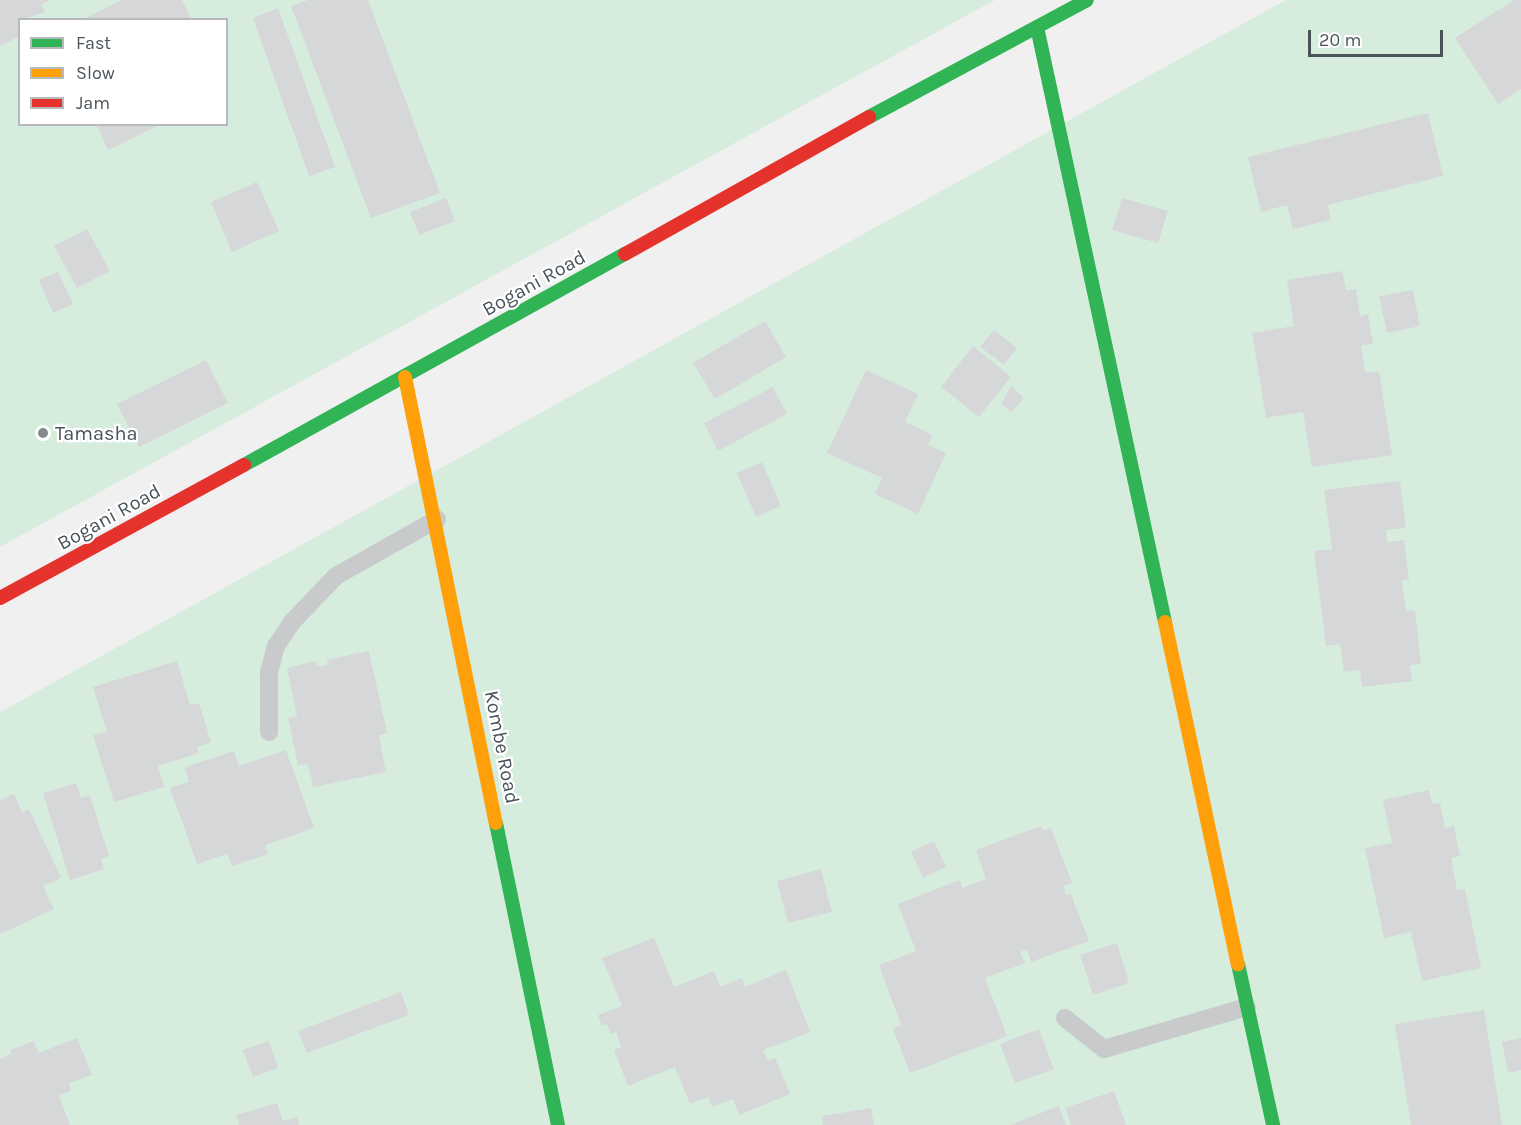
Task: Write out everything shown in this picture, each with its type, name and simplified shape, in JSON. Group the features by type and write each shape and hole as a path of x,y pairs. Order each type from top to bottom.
{"street":[{"name":"Bogani Road","path":"0,598 405,377 960,66 1087,0"},
{"path":"1037,27 1273,1125"},
{"name":"Kombe Road","path":"405,377 437,519 558,1125"}],"lane":[{"path":"269,732 269,672 276,646 292,622 336,576 437,519"},
{"path":"1065,1018 1104,1048 1247,1007"}],"green space":[{"path":"0,0 995,0 0,547"},
{"path":"1286,0 1521,0 1521,1125 0,1125 0,712"}],"building":[{"path":"0,0 50,0 41,5 45,12 18,18 18,37 0,46"},
{"path":"122,0 182,0 191,18 85,18"},
{"path":"308,0 368,0 440,193 371,218 291,6"},
{"path":"1514,0 1521,0 1521,89 1498,104 1455,38"},
{"path":"278,8 335,167 309,176 253,18"},
{"path":"1428,113 1443,176 1328,205 1331,220 1293,229 1287,205 1261,212 1248,157"},
{"path":"97,126 157,126 108,150"},
{"path":"257,182 279,231 232,252 211,202"},
{"path":"446,198 455,221 419,235 410,212"},
{"path":"1122,198 1168,211 1158,243 1112,230"},
{"path":"87,229 110,271 77,288 54,246"},
{"path":"1342,271 1346,290 1356,289 1360,316 1368,314 1373,344 1361,345 1365,373 1379,371 1392,455 1312,467 1303,412 1266,418 1252,333 1294,326 1287,280"},
{"path":"58,272 73,304 53,313 39,280"},
{"path":"1413,290 1420,326 1387,333 1379,296"},
{"path":"765,321 786,357 715,399 693,363"},
{"path":"994,330 1017,348 1004,365 980,347"},
{"path":"973,346 1011,377 979,417 941,387"},
{"path":"206,360 228,403 139,447 117,404"},
{"path":"866,370 918,394 905,422 933,435 928,445 946,453 918,514 875,494 882,478 827,453"},
{"path":"1011,386 1024,398 1011,412 1001,404"},
{"path":"773,387 787,414 718,451 704,423"},
{"path":"762,462 781,506 756,517 737,473"},
{"path":"1400,481 1406,528 1386,530 1387,542 1404,540 1409,580 1402,581 1406,611 1415,610 1421,664 1410,665 1412,681 1362,687 1360,670 1344,672 1340,644 1326,646 1314,551 1332,549 1324,490"},
{"path":"369,651 387,733 379,735 386,772 313,787 308,764 298,765 288,718 297,716 287,668 316,661 317,667 328,665 327,660"},
{"path":"177,661 190,705 199,703 211,742 197,747 199,753 158,766 164,787 114,802 93,735 107,732 93,687"},
{"path":"286,750 314,828 265,845 268,854 232,866 227,854 197,864 170,788 189,782 185,767 234,751 239,766"},
{"path":"76,783 81,798 90,795 109,856 101,859 104,869 70,880 43,793"},
{"path":"1429,790 1432,804 1440,803 1445,828 1454,826 1460,856 1451,858 1457,890 1465,889 1481,968 1422,981 1411,932 1384,938 1365,848 1392,843 1383,800"},
{"path":"14,794 22,812 29,809 61,878 43,886 54,909 0,934 0,800"},
{"path":"1041,826 1043,831 1051,828 1072,883 1063,886 1066,895 1071,894 1089,941 1031,962 1027,949 1020,952 1025,963 985,978 1007,1036 910,1073 893,1029 901,1025 879,965 916,951 898,904 960,880 962,888 986,879 976,850"},
{"path":"934,841 946,867 923,878 911,852"},
{"path":"821,869 832,912 788,923 777,881"},
{"path":"654,938 674,987 714,971 720,987 742,978 745,987 786,970 810,1032 763,1050 768,1061 775,1058 790,1094 739,1115 733,1099 712,1107 708,1097 690,1104 675,1067 628,1086 614,1050 621,1047 616,1032 611,1034 607,1024 602,1026 598,1015 622,1006 602,958"},
{"path":"1117,943 1129,983 1093,995 1080,955"},
{"path":"401,992 409,1015 307,1053 298,1031"},
{"path":"1484,1010 1502,1125 1411,1125 1395,1024"},
{"path":"1039,1029 1054,1069 1015,1083 1000,1044"},
{"path":"77,1038 92,1075 69,1083 71,1091 59,1095 70,1125 0,1125 0,1059 11,1054 10,1050 34,1041 39,1053"},
{"path":"1521,1038 1521,1070 1508,1073 1502,1042"},
{"path":"269,1041 278,1068 253,1077 243,1050"},
{"path":"1114,1091 1126,1125 1071,1125 1065,1108"},
{"path":"277,1103 283,1121 297,1117 299,1125 239,1125 236,1115"},
{"path":"1059,1106 1066,1125 1010,1125"},
{"path":"871,1108 874,1125 823,1125 822,1116"}],"traffic: fast":[{"path":"869,117 1087,0"},
{"path":"1037,27 1165,622"},
{"path":"244,465 625,254"},
{"path":"496,823 558,1125"},
{"path":"1238,964 1273,1125"}],"traffic: slow":[{"path":"405,377 496,823"},
{"path":"1165,622 1238,964"}],"traffic: jam":[{"path":"625,254 869,117"},
{"path":"0,598 244,465"}],"place":[{"name":"Tamasha","path":"43,433"}]}
